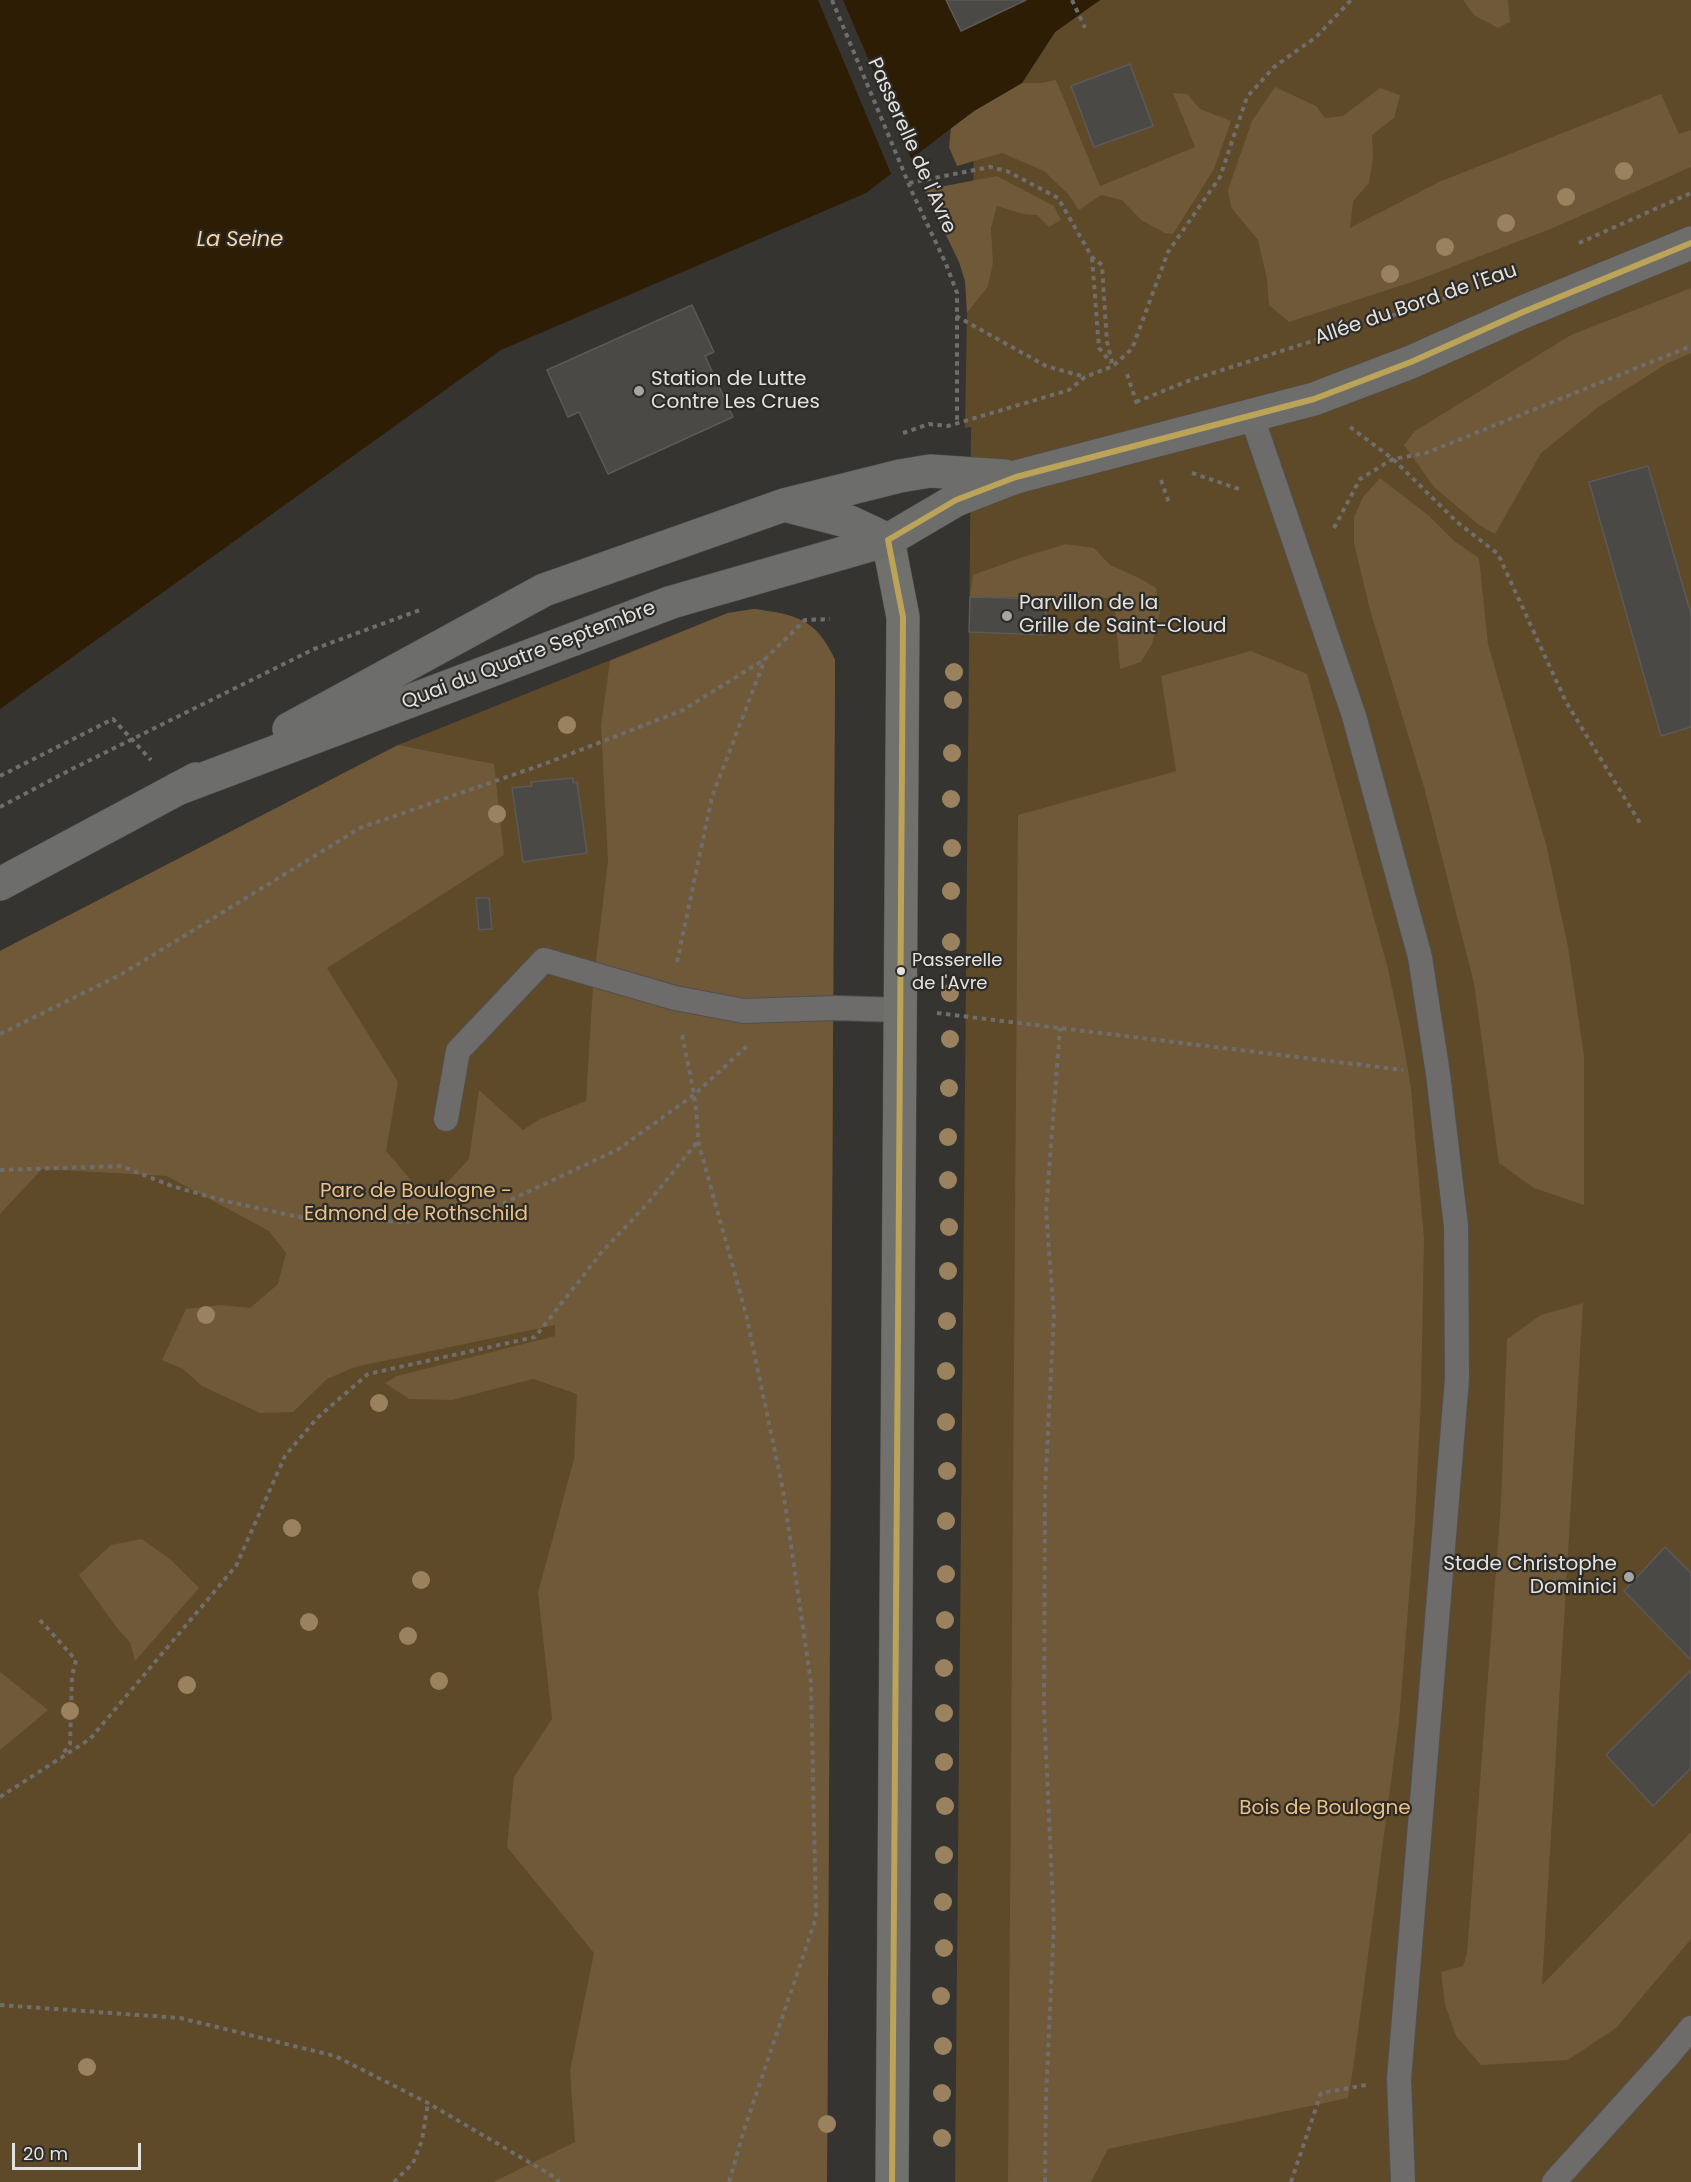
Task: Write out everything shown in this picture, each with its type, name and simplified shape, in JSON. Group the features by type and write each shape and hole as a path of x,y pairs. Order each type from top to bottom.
{"main road":[{"path":"888,540 956,500 1016,477 1314,399 1411,362 1524,312 1691,243"},
{"path":"784,505 900,476 930,471 1016,477"},
{"path":"784,505 850,522 888,540"},
{"name":"Quai du Quatre Septembre","path":"0,884 544,590 784,505"},
{"path":"888,540 903,617 892,2182"},
{"name":"Quai du Quatre Septembre","path":"177,789 672,602 888,540"}],"lane":[{"path":"1252,417 1354,716 1420,957 1438,1074 1456,1226 1457,1379 1399,2079 1403,2182"},
{"path":"446,1119 458,1051 544,960 675,998 744,1011 835,1008 901,1010"},
{"path":"1554,2182 1691,2028"}],"path":[{"name":"Passerelle de l'Avre","path":"832,0 957,293 957,424 1069,390 1085,377"},
{"path":"1072,0 1085,28"},
{"path":"956,315 1046,366 1085,377 1113,366 1132,349 1168,252 1220,177 1247,97 1274,67 1316,37 1351,0"},
{"path":"909,183 990,167 1007,171 1058,198 1092,257 1102,265 1107,342 1113,366"},
{"path":"1573,246 1691,194"},
{"path":"1092,257 1099,348 1113,366"},
{"name":"Allée du Bord de l'Eau","path":"1127,374 1137,402 1188,381 1474,288"},
{"path":"1334,528 1360,479 1393,459 1426,453 1691,346"},
{"path":"1314,399 1393,459 1457,522 1498,554 1566,702 1641,823"},
{"path":"1166,496 1169,503"},
{"path":"0,1034 122,974 360,828 547,763 683,710 765,659 805,620 830,619"},
{"path":"729,2182 744,2130 816,1918 811,1683 778,1468 746,1314 698,1141 694,1095 675,998 676,968 712,797 765,659"},
{"path":"0,776 113,719 177,789"},
{"path":"0,1170 121,1166 183,1189 225,1201 304,1218 404,1222 487,1211 617,1150 694,1095 788,1010"},
{"path":"901,1010 1438,1074"},
{"path":"1045,2182 1046,2096 1054,1925 1044,1710 1045,1491 1054,1315 1046,1211 1060,1028"},
{"path":"0,1797 90,1739 236,1566 285,1456 317,1418 368,1374 535,1337 601,1253 648,1203 698,1141"},
{"path":"40,1620 76,1660 72,1676 70,1744 60,1758"},
{"path":"0,2005 180,2018 335,2056 428,2103 556,2178 559,2182"},
{"path":"1291,2182 1321,2093 1399,2079"},
{"path":"394,2182 413,2163 422,2140 428,2103"}],"green space":[{"name":"Bois de Boulogne","path":"1100,0 1691,0 1691,2182 955,2182 971,427 965,428 967,313 972,306 974,111 1022,83 1055,32"},
{"path":"1463,0 1508,0 1510,22 1498,28 1474,15"},
{"path":"1056,80 1100,186 1195,147 1173,93 1187,94 1200,109 1231,121 1214,169 1173,234 1165,233 1141,220 1122,200 1101,195 1079,210 1068,194 1044,171 1002,153 957,166 949,147 951,127 1022,83"},
{"path":"1275,87 1316,106 1325,118 1343,116 1380,88 1400,95 1394,118 1372,135 1373,158 1369,183 1353,201 1350,228 1439,182 1661,94 1679,134 1691,130 1691,167 1553,228 1418,280 1289,322 1269,305 1267,279 1258,240 1231,207 1228,190 1252,121"},
{"path":"997,176 1054,206 1061,220 1049,227 1037,215 1023,214 997,206 991,228 993,263 988,286 967,313 965,281 959,262 924,190"},
{"path":"1691,288 1691,353 1666,364 1597,408 1541,453 1495,534 1479,525 1434,487 1404,445 1415,431 1571,335"},
{"path":"1380,478 1428,515 1454,541 1479,558 1488,644 1546,844 1568,947 1584,1056 1584,1205 1534,1188 1499,1163 1474,983 1424,787 1370,610 1354,543 1354,517 1363,497"},
{"path":"1066,544 1094,548 1110,565 1156,588 1160,612 1152,644 1141,662 1120,669 1114,598 970,597 973,575"},
{"name":"Parc de Boulogne - Edmond de Rothschild","path":"754,609 782,614 803,621 820,635 835,660 827,2182 0,2182 0,951 398,745 728,613"},
{"path":"754,609 782,614 803,621 820,635 835,660 827,2182 493,2182 575,2142 570,2071 594,1953 507,1847 514,1777 552,1719 538,1593 574,1459 577,1394 533,1379 452,1400 409,1399 385,1383 397,1376 555,1336 555,1325 355,1367 327,1379 293,1412 260,1413 202,1386 183,1369 162,1360 186,1309 220,1305 250,1308 278,1284 286,1253 269,1231 167,1176 42,1169 0,1214 0,951 398,745 494,764 504,855 327,968 398,1082 386,1151 421,1192 444,1186 469,1159 479,1090 523,1130 540,1119 586,1101 593,985 608,861 601,725 610,661 728,613"},
{"path":"1251,651 1307,674 1388,969 1401,1030 1411,1088 1424,1239 1421,1398 1415,1521 1399,1721 1353,2069 1348,2098 1108,2149 1091,2182 1008,2182 1018,815 1176,771 1161,676"},
{"path":"1583,1303 1542,1985 1691,1832 1691,1939 1616,2028 1568,2060 1481,2065 1456,2036 1445,2004 1441,1972 1463,1966 1467,1954 1501,1504 1507,1339 1541,1315"},
{"path":"142,1539 171,1560 199,1588 135,1661 130,1642 117,1628 79,1575 111,1545"},
{"path":"0,1672 48,1710 0,1750"}],"water":[{"name":"La Seine","path":"0,0 1100,0 1055,32 1022,83 974,111 866,193 501,350 0,709"}],"pier":[{"path":"818,0 843,0 912,161 892,176"}],"building":[{"path":"946,0 1026,0 961,31"},
{"path":"1130,64 1153,126 1094,147 1071,86"},
{"name":"Station de Lutte Contre Les Crues","path":"692,305 714,352 705,356 733,417 608,474 579,412 568,417 547,370"},
{"path":"1648,466 1691,614 1691,727 1661,736 1589,482"},
{"name":"Parvillon de la Grille de Saint-Cloud","path":"970,597 1046,599 1045,635 969,632"},
{"path":"573,778 573,783 577,782 587,853 523,862 512,788 532,786 531,782"},
{"path":"476,898 489,898 492,929 479,930"},
{"path":"1665,1547 1691,1573 1691,1660 1624,1591"},
{"path":"1691,1670 1691,1768 1653,1806 1606,1755"}],"transit line":[{"path":"888,540 956,500 1016,477 1314,399 1411,362 1523,312 1691,243"},
{"path":"888,540 903,617 892,2182"}],"place":[{"name":"Station de Lutte Contre Les Crues","path":"639,391"},
{"name":"Parvillon de la Grille de Saint-Cloud","path":"1007,616"},
{"name":"Passerelle de l'Avre","path":"901,971"},
{"name":"Stade Christophe Dominici","path":"1629,1577"}]}
